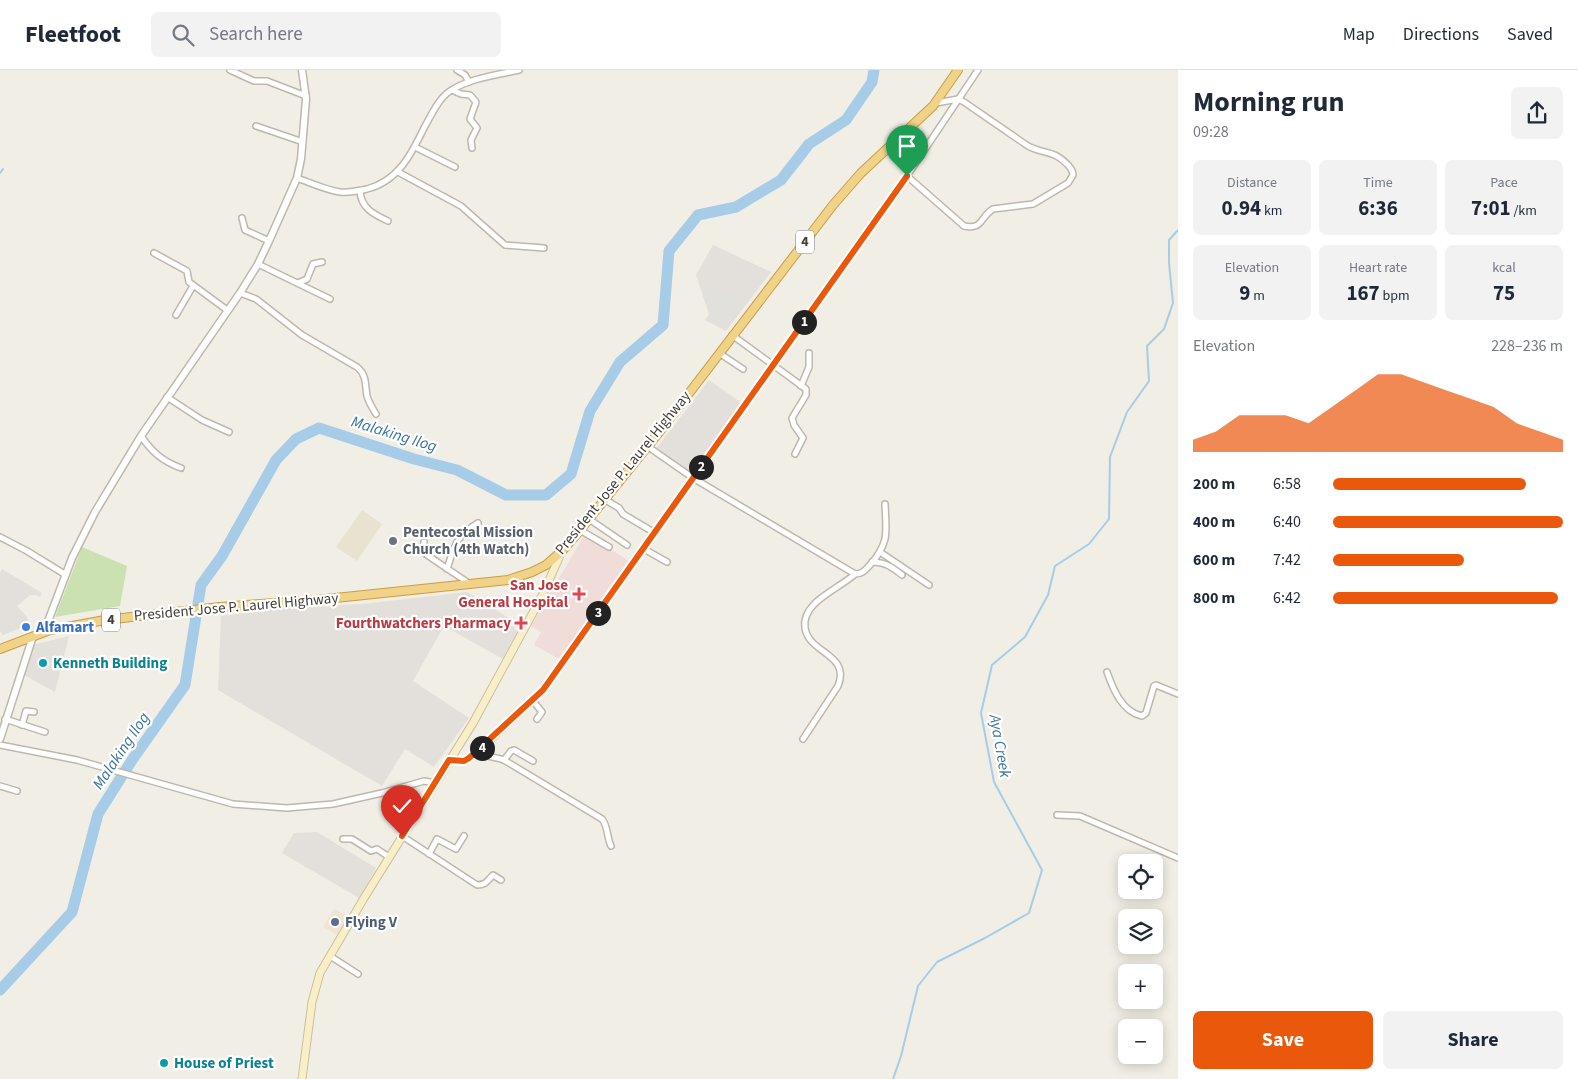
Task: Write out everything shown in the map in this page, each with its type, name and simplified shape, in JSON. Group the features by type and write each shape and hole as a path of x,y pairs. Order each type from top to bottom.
{"highway":[{"name":"President Jose P. Laurel Highway","path":"0,649 44,632 106,620 220,607 325,599 501,581 532,572 546,564 562,550 589,519 853,182 936,103 958,70"}],"main road":[{"path":"302,1079 314,992 320,973 389,857 473,723 542,596 562,550"}],"street":[{"path":"230,70 254,81 267,81 306,96"},
{"path":"44,632 82,537 95,512 141,436 167,397 191,366 258,264 296,178 301,159 306,96 302,70"},
{"path":"457,70 469,82"},
{"path":"296,178 339,192 360,191 385,182 398,172 415,147 439,102 452,90 469,82 519,70"},
{"path":"449,760 464,761 478,752 533,701 552,678 907,176 978,70"},
{"path":"452,90 470,96 476,102 470,119 477,127 471,140 472,148"},
{"path":"907,176 964,226 972,228 978,226 993,209 1033,204 1068,183 1073,175 1072,170 1060,157 1052,153 1036,151 964,102 958,99 936,103"},
{"path":"256,126 303,142"},
{"path":"415,147 455,167"},
{"path":"398,172 461,206 505,245 544,248"},
{"path":"360,191 362,202 366,208 388,221"},
{"path":"242,218 245,230 268,241"},
{"path":"154,253 187,271 188,280 193,286 227,310"},
{"path":"298,283 307,279 313,264 322,262"},
{"path":"258,264 330,299"},
{"path":"176,315 193,286"},
{"path":"240,293 260,302 302,334 362,371 365,377 367,397 376,414"},
{"path":"732,335 806,389 806,395 792,420 803,438 795,454"},
{"path":"719,353 743,369"},
{"path":"801,386 809,367 809,353"},
{"path":"167,397 202,420 228,432"},
{"path":"141,436 150,450 158,457 168,464 181,468"},
{"path":"647,446 693,478 855,574"},
{"path":"604,499 619,508 623,514 655,533"},
{"path":"803,739 838,686 841,678 840,668 834,660 809,638 805,627 806,616 810,608 817,601 855,574 863,572 880,552 886,540 885,504"},
{"path":"589,519 627,546"},
{"path":"447,569 458,537 478,523"},
{"path":"580,530 609,548"},
{"path":"0,537 66,575"},
{"path":"424,542 423,551 470,584"},
{"path":"644,549 667,562"},
{"path":"880,552 929,585"},
{"path":"872,562 887,564 902,575"},
{"path":"0,739 33,636"},
{"path":"1106,672 1115,694 1137,715 1142,716 1146,713 1154,686 1156,685 1178,694"},
{"path":"533,701 542,712 537,719"},
{"path":"22,725 27,710 34,712"},
{"path":"6,719 45,732"},
{"path":"0,745 94,765 233,804 287,808 332,804 424,782 435,783"},
{"path":"504,760 514,750 533,761"},
{"path":"478,752 504,760 602,819 606,824 607,837 611,846"},
{"path":"0,786 17,791"},
{"path":"1056,815 1080,816 1178,858"},
{"path":"402,836 477,885 486,883 493,875 501,880"},
{"path":"429,854 438,839 456,849 464,836"},
{"path":"343,839 352,839 371,851 377,849 389,857"},
{"path":"330,956 358,974"}],"shaded area":[{"path":"713,245 771,272 726,331 705,320 709,314 696,275"},
{"path":"705,283 744,304 733,320 729,319 727,324 710,314 703,294 706,292 703,285"},
{"path":"709,380 743,404 694,474 656,449"},
{"path":"362,510 382,524 357,561 336,547"},
{"name":"San Jose General Hospital","path":"585,534 631,562 563,661 534,645 541,632 531,626"},
{"path":"2,569 42,593 40,597 30,595 17,606 27,617 29,625 3,635 0,631 0,572"},
{"path":"467,592 517,623 514,629 518,631 503,659 444,626 413,681 469,718 434,767 405,749 382,786 218,690 221,616 292,607 363,604"},
{"name":"Kenneth Building","path":"69,636 55,692 24,675 33,645"},
{"path":"317,832 376,868 359,898 282,853 294,833"},
{"name":"Flying V","path":"334,909 348,916 337,935 323,927"}],"green space":[{"path":"82,547 127,566 120,606 55,617"}],"waterway":[{"name":"Malaking Ilog","path":"0,990 72,912 98,814 132,760 185,685 201,585 222,556 276,460 296,439 319,428 414,459 457,470 506,495 546,495 571,474 590,411 620,362 663,325 669,251 698,215 736,207 781,180 809,144 846,120 872,82 874,70"},
{"path":"0,173 3,169"},
{"name":"Aya Creek","path":"893,1079 901,1056 918,986 937,962 1029,913 1042,870 994,782 981,713 992,665 1025,637 1048,595 1055,566 1089,544 1109,519 1110,457 1127,412 1149,381 1147,346 1164,329 1173,303 1169,240 1178,230"}],"place":[{"name":"Pentecostal Mission Church (4th Watch)","path":"393,541"},
{"name":"San Jose General Hospital","path":"579,594"},
{"name":"Fourthwatchers Pharmacy","path":"521,623"},
{"name":"Alfamart","path":"26,627"},
{"name":"Kenneth Building","path":"43,663"},
{"name":"Flying V","path":"335,922"},
{"name":"House of Priest","path":"164,1063"}],"route":[{"path":"402,836 449,760 464,761 478,752 543,690 907,176"}]}
